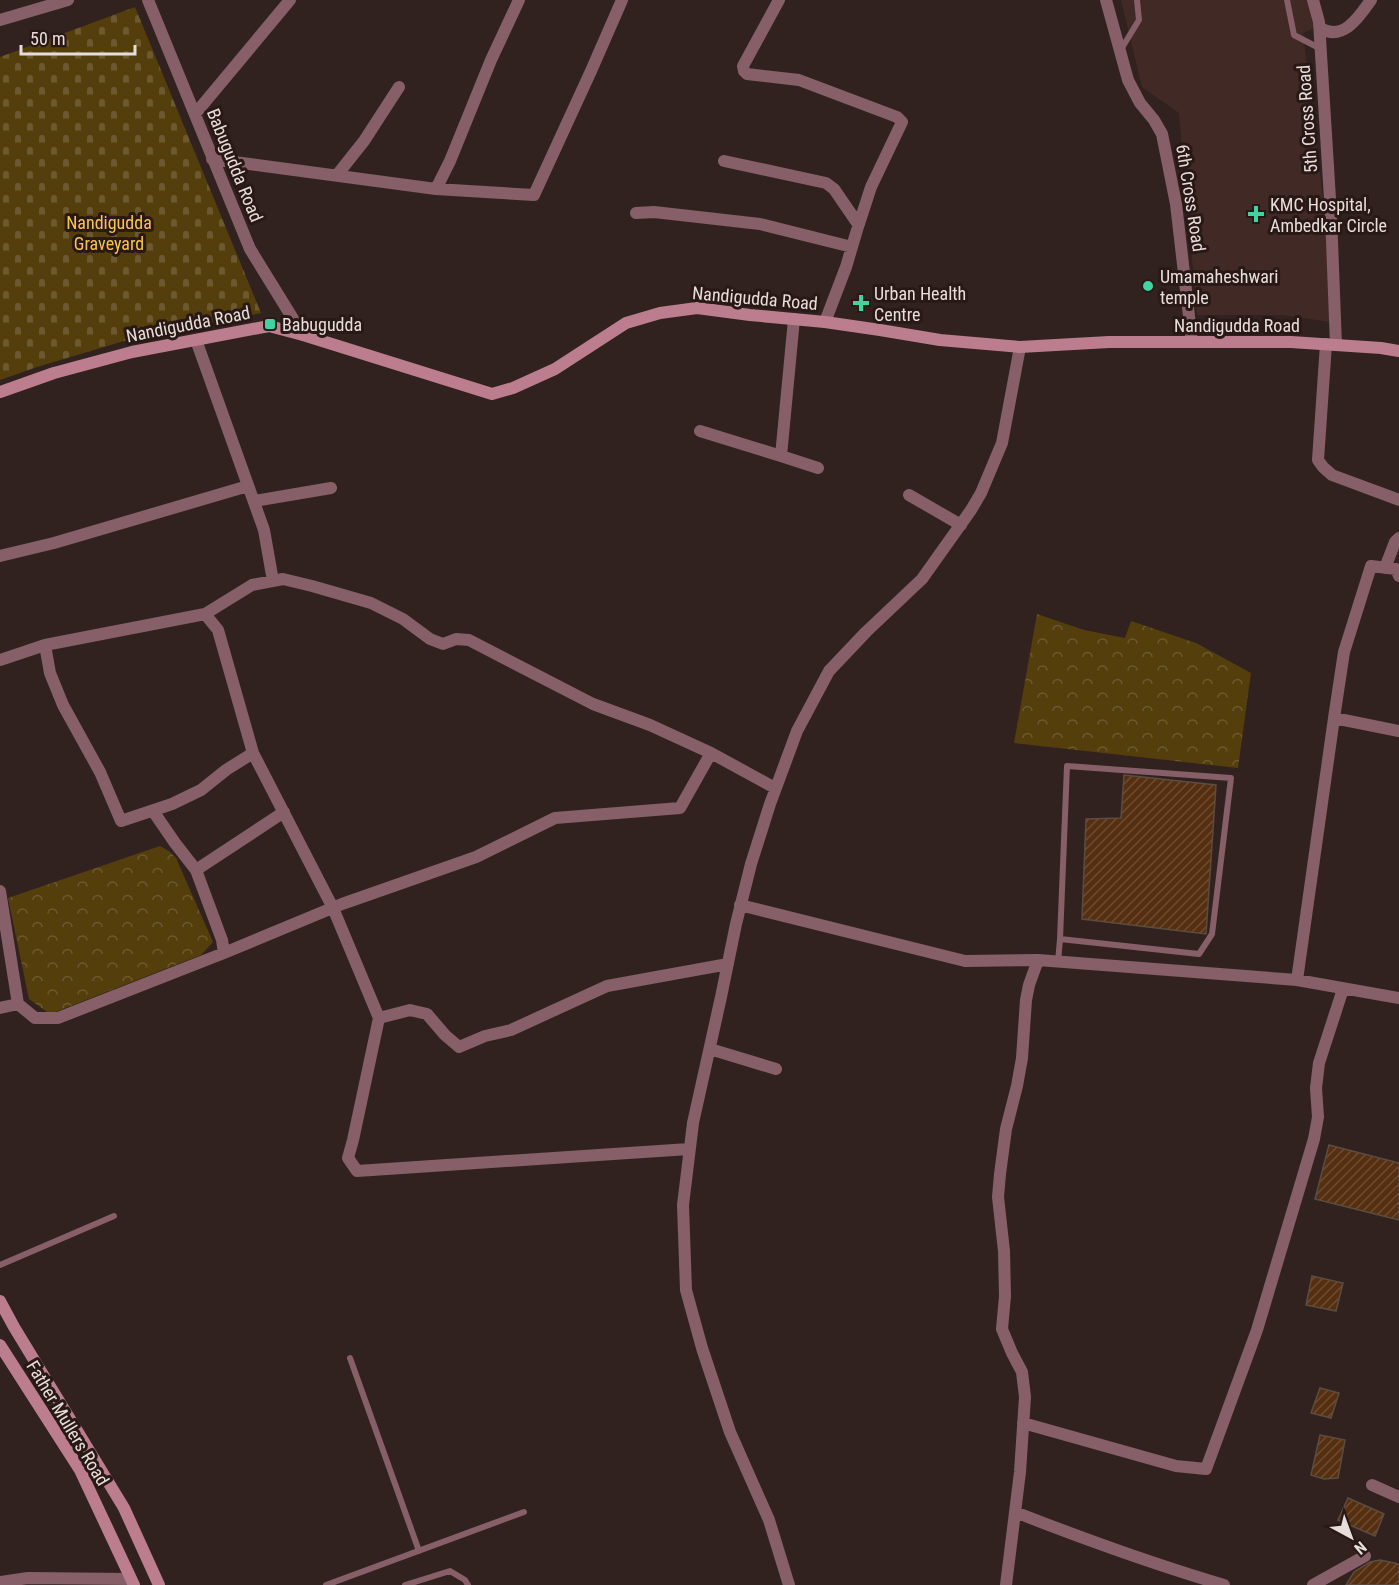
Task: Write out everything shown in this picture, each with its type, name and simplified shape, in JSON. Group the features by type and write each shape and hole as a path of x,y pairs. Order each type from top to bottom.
{"street":[{"path":"0,20 68,0"},
{"name":"Babugudda Road","path":"148,0 250,249 303,335"},
{"path":"195,114 290,0"},
{"path":"436,189 519,0"},
{"path":"212,159 436,189 534,195 622,0"},
{"path":"779,0 743,66 747,74 799,81 897,117 902,122 871,187 825,322"},
{"name":"6th Cross Road","path":"1106,0 1128,80 1140,103 1162,134 1176,204 1192,342"},
{"name":"5th Cross Road","path":"1313,0 1320,28 1331,215 1331,345 1318,460 1332,475 1399,500"},
{"path":"1320,28 1332,34 1342,31 1357,19 1371,0"},
{"path":"337,176 364,141 399,87"},
{"path":"724,161 826,183 834,189 858,224"},
{"path":"636,213 654,212 760,224 852,247"},
{"name":"Nandigudda Road","path":"0,392 65,370 132,352 269,326 492,394 513,388 555,369 626,323 660,313 697,309 825,322 940,340 1020,347 1109,342 1291,342 1399,351"},
{"path":"781,456 794,319"},
{"path":"196,340 264,530 273,581"},
{"path":"789,1585 769,1520 730,1432 702,1348 686,1290 683,1205 693,1123 740,905 755,849 797,731 829,671 922,579 981,493 1002,443 1020,347"},
{"path":"700,431 818,468"},
{"path":"0,556 54,543 248,486"},
{"path":"254,501 331,488"},
{"path":"909,495 961,525"},
{"path":"1385,568 1395,542 1399,538"},
{"path":"1297,980 1344,652 1371,566 1396,569 1399,576"},
{"path":"0,660 45,645 205,614 252,585 283,579 370,603 403,619 430,639 443,644 456,639 469,640 593,704 650,725 711,753 776,788"},
{"path":"205,614 218,630 253,753 333,908 379,1018 348,1158 357,1171 689,1149"},
{"path":"45,645 50,673 63,705 100,772 121,821 172,804 201,790 226,770 253,753"},
{"path":"1334,718 1399,731"},
{"path":"0,891 18,1004 35,1018 58,1018 333,908 476,857 555,818 680,808 711,753"},
{"path":"153,811 196,870 222,940 224,953"},
{"path":"196,870 284,812"},
{"path":"740,905 965,961 1038,960 1297,980 1399,998"},
{"path":"1006,1585 1025,1397 1022,1372 1002,1329 1005,1296 1004,1251 998,1197 1006,1129 1022,1058 1026,1000 1038,960"},
{"path":"379,1018 410,1010 427,1014 459,1047 485,1035 511,1030 607,986 728,963"},
{"path":"1023,1423 1176,1466 1206,1469 1257,1330 1314,1139 1318,1117 1316,1088 1319,1063 1342,988"},
{"path":"0,1008 18,1004"},
{"path":"710,1049 776,1069"},
{"path":"0,1301 14,1328 124,1508 159,1585"},
{"name":"Father Mullers Road","path":"0,1345 80,1470 132,1582"},
{"path":"1372,1485 1399,1497"},
{"path":"1015,1512 1102,1546 1224,1585"},
{"path":"1313,1585 1365,1556"},
{"path":"0,1582 28,1578 132,1582"}],"lane":[{"path":"1120,51 1139,20 1137,0"},
{"path":"1287,0 1294,35 1321,49"},
{"path":"1058,962 1067,766 1231,778 1212,934 1199,954 1060,939"},
{"path":"0,1265 114,1216"},
{"path":"350,1358 419,1551"},
{"path":"326,1585 524,1512"},
{"path":"405,1585 450,1571 465,1580 468,1585"}],"shaded area":[{"name":"KMC Hospital, Ambedkar Circle","path":"1121,0 1316,0 1323,24 1303,33 1338,323 1282,315 1197,315 1179,113 1142,87"}],"green space":[{"name":"Nandigudda Graveyard","path":"135,7 261,313 124,341 0,380 0,57"},
{"path":"1037,614 1084,630 1125,638 1131,621 1196,643 1251,673 1238,768 1014,743"},
{"path":"160,846 176,858 213,942 201,955 50,1014 29,999 8,898"}],"building":[{"path":"1124,775 1216,785 1206,934 1082,919 1086,819 1121,818"},
{"path":"1329,1145 1399,1163 1399,1220 1315,1199"},
{"path":"1312,1276 1343,1283 1336,1311 1306,1305"},
{"path":"1320,1388 1339,1393 1331,1418 1311,1413"},
{"path":"1320,1435 1345,1440 1338,1478 1324,1479 1311,1475"},
{"path":"1348,1498 1384,1514 1375,1536 1338,1520"},
{"path":"1380,1560 1399,1564 1399,1585 1346,1585 1354,1572 1370,1562"}],"place":[{"name":"KMC Hospital, Ambedkar Circle","path":"1256,214"},
{"name":"Umamaheshwari temple","path":"1148,286"},
{"name":"Urban Health Centre","path":"861,303"},
{"name":"Babugudda","path":"270,324"}]}
